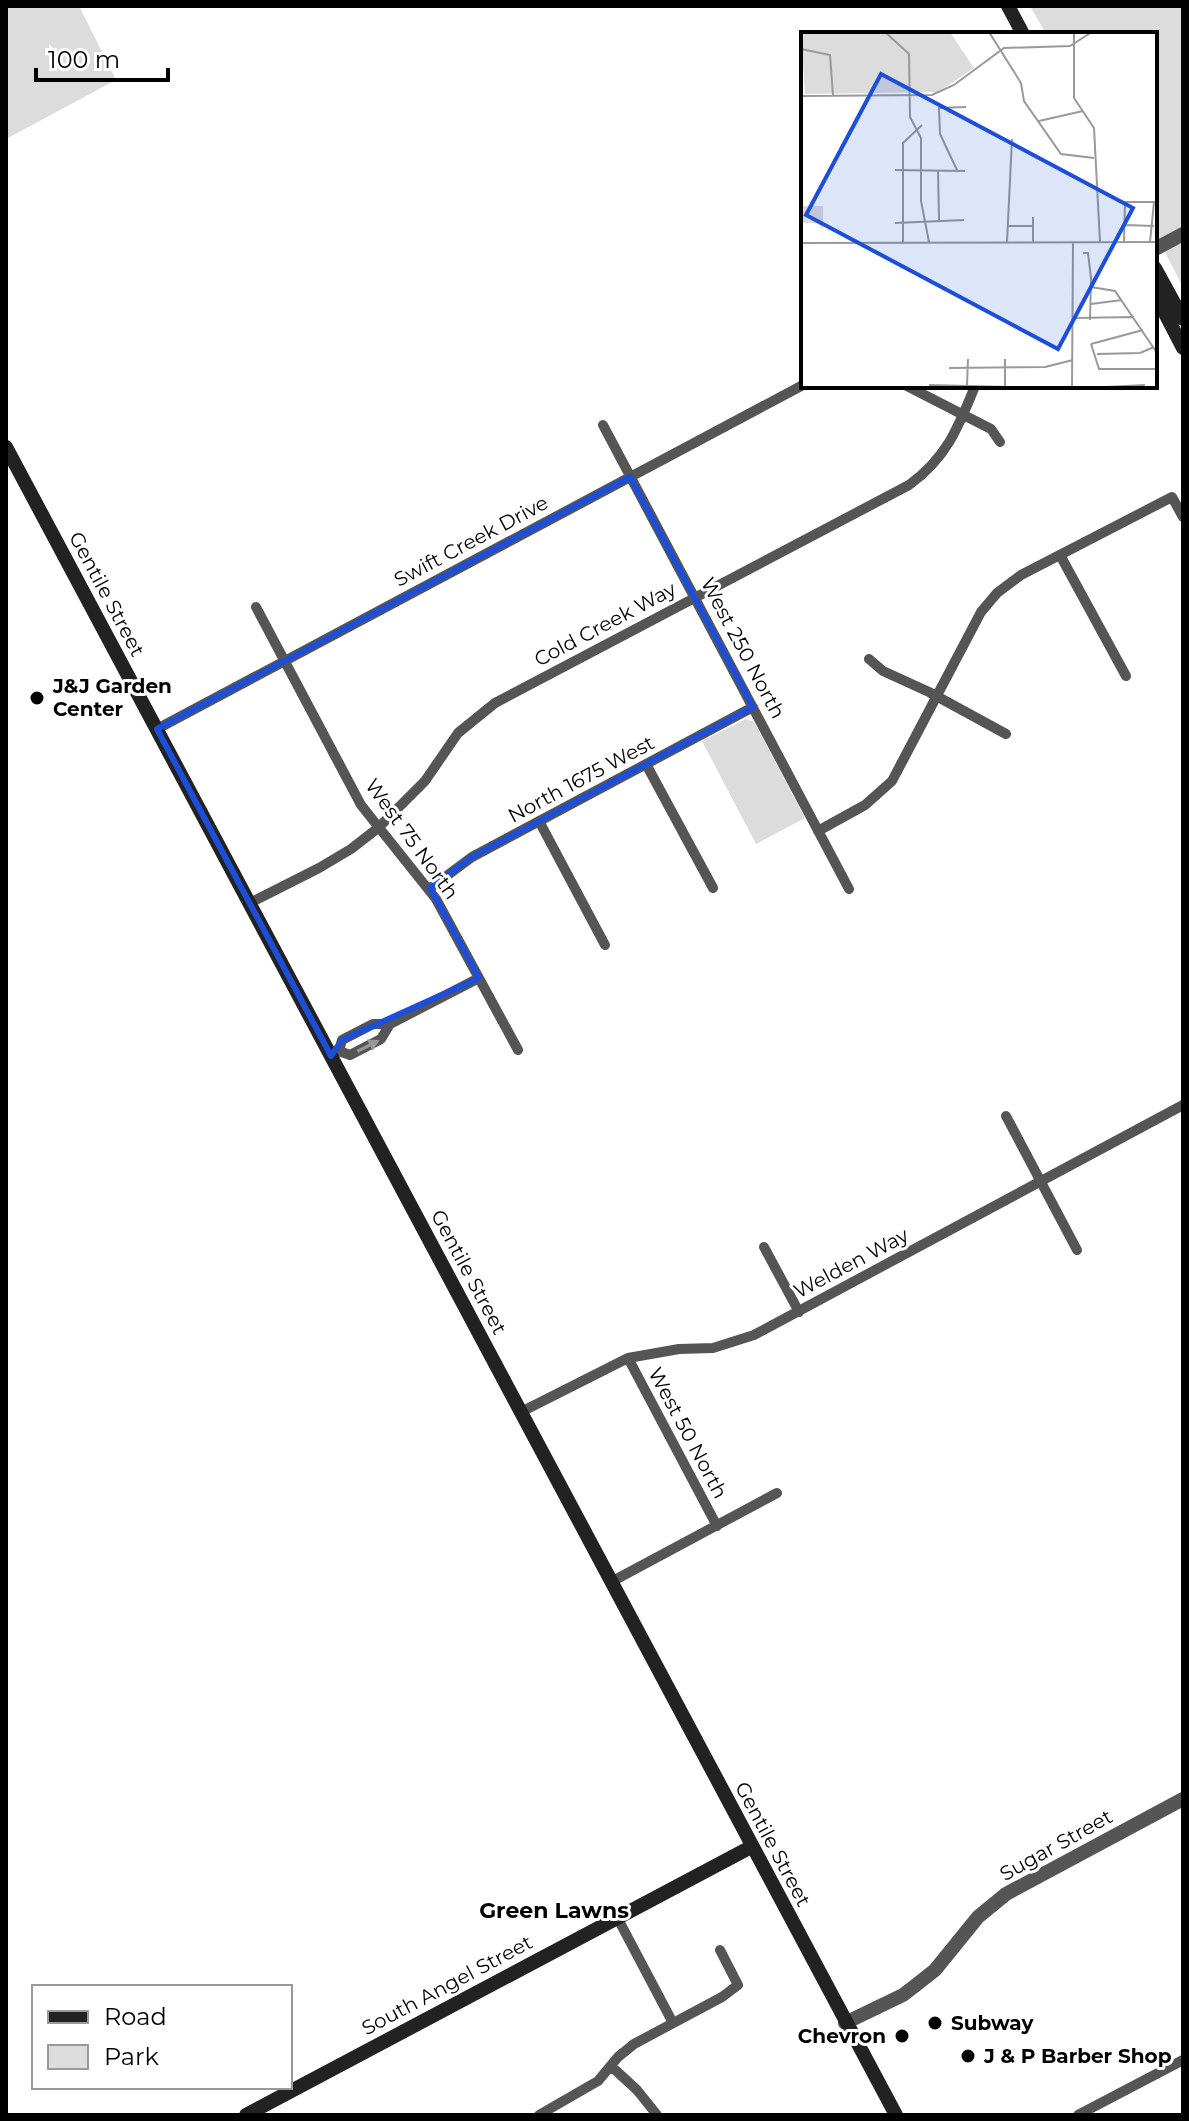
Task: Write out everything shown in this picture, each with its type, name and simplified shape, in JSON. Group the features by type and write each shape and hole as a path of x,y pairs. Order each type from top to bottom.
{"main road":[{"path":"1008,6 1022,32"},
{"path":"1157,272 1183,319"},
{"path":"1157,298 1183,348"},
{"name":"Gentile Street","path":"6,447 250,903 335,1054 751,1847 896,2115"},
{"name":"South Angel Street","path":"253,2113 751,1847"}],"street":[{"path":"1157,248 1183,234"},
{"name":"Swift Creek Drive","path":"157,729 801,386"},
{"path":"911,388 991,429 1000,442"},
{"name":"Cold Creek Way","path":"250,903 319,868 378,828 425,781 458,733 495,703 909,485 939,459 949,445 974,388"},
{"name":"West 250 North","path":"603,425 849,889"},
{"path":"818,831 865,805 892,781 981,612 997,593 1021,575 1172,497 1183,517"},
{"path":"1060,555 1126,676"},
{"name":"West 75 North","path":"256,607 361,805 429,889 518,1050"},
{"path":"869,659 883,671 1006,734"},
{"name":"North 1675 West","path":"429,889 472,857 753,707"},
{"path":"646,764 713,888"},
{"path":"539,821 605,945"},
{"path":"390,1024 381,1039 350,1055 335,1054 342,1040 373,1024 390,1024 479,978"},
{"name":"Welden Way","path":"521,1412 628,1358 679,1349 713,1348 754,1335 1183,1105"},
{"path":"1006,1116 1077,1250"},
{"path":"764,1247 799,1312"},
{"name":"West 50 North","path":"628,1358 717,1526"},
{"path":"611,1582 777,1493"},
{"name":"Sugar Street","path":"845,2023 903,1995 935,1970 978,1917 1006,1894 1183,1799"},
{"path":"617,1917 673,2023"},
{"path":"539,2115 598,2081 634,2044 722,1997 738,1985 720,1950"},
{"path":"1078,2115 1183,2060"},
{"path":"611,2066 637,2090 657,2115"}],"highlighted area":[{"path":"630,477 753,707 472,857 430,888 479,978 342,1040 331,1056 157,729"}],"green space":[{"path":"6,6 79,6 116,80 6,139"},
{"path":"1030,6 1183,6 1183,287 1157,237 1157,32 1045,32"},
{"path":"746,719 754,722 805,818 756,844 702,741"}],"place":[{"name":"J&J Garden Center","path":"37,698"},
{"name":"Subway","path":"935,2023"},
{"name":"Chevron","path":"902,2036"},
{"name":"J & P Barber Shop","path":"968,2056"}],"district":[{"name":"Green Lawns","path":"554,1910"}]}
